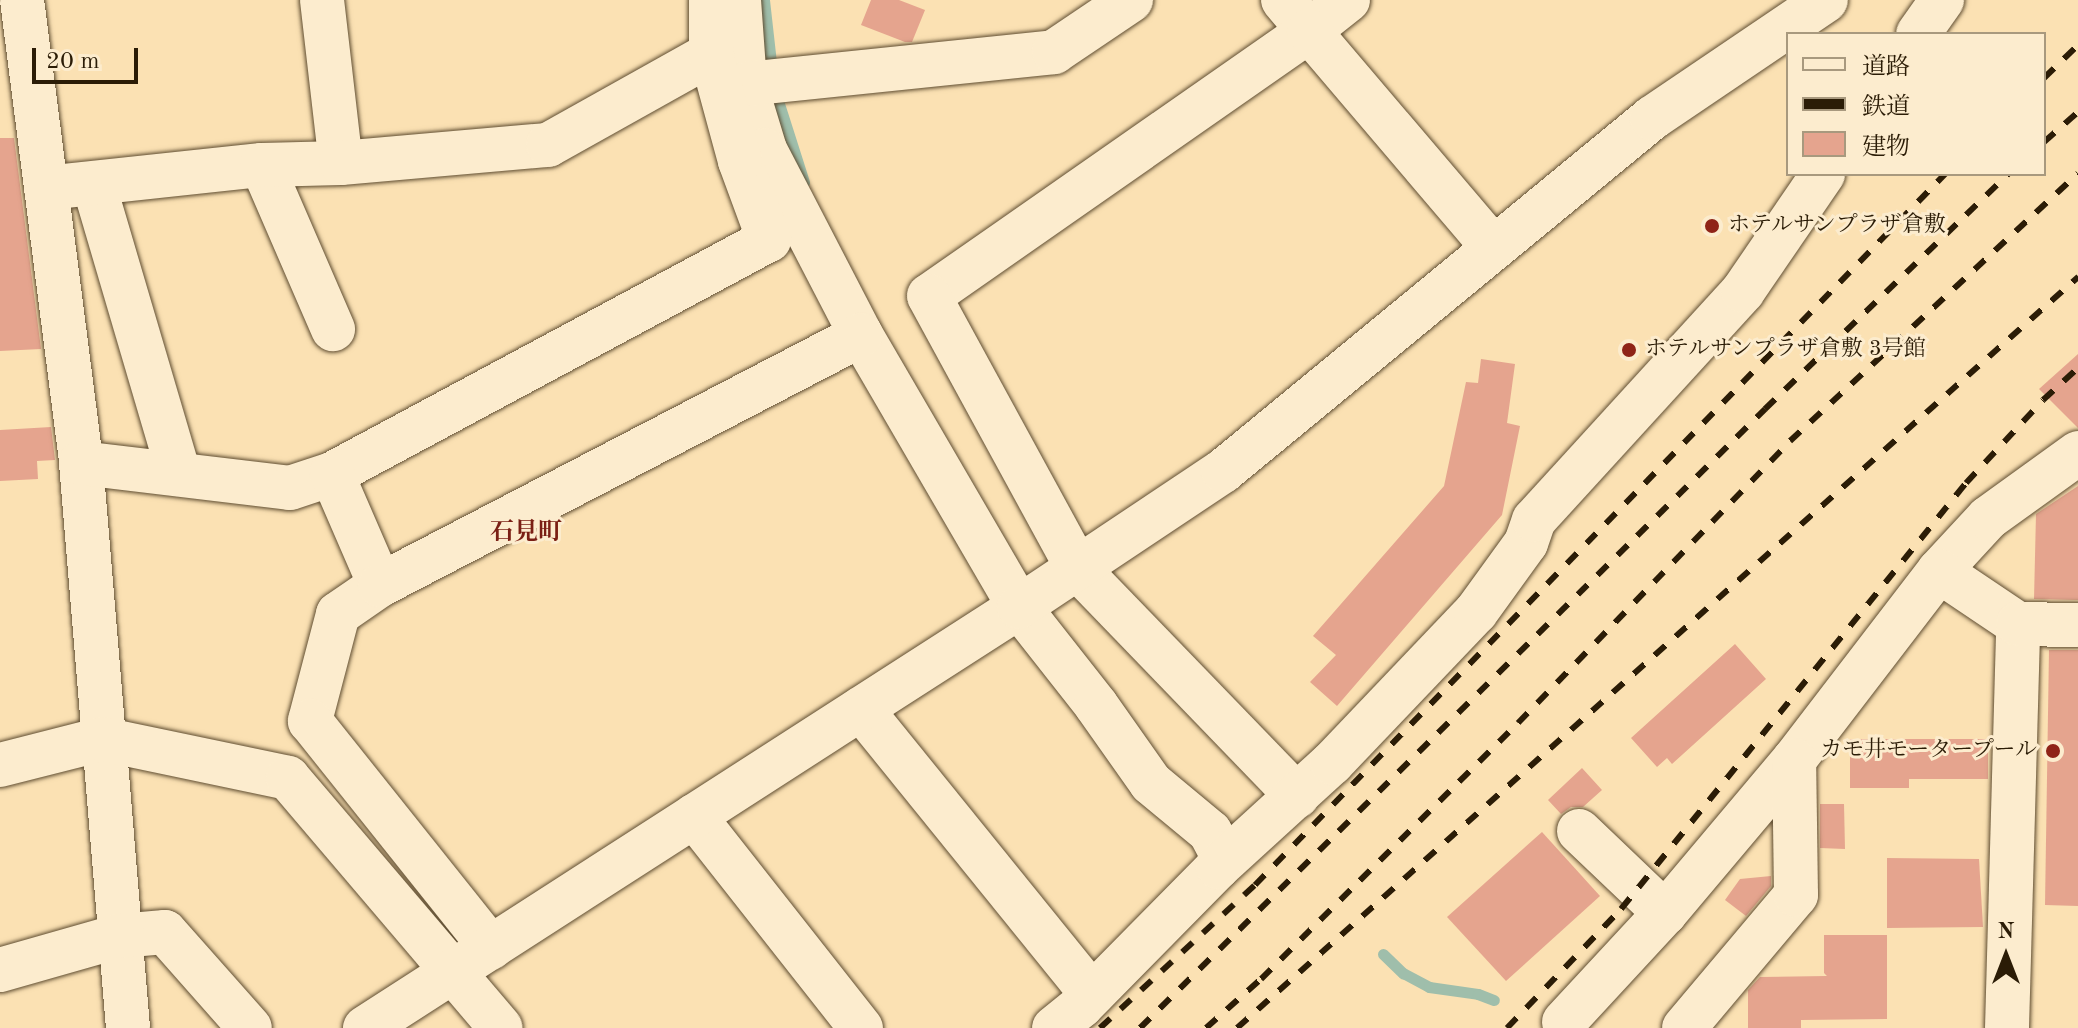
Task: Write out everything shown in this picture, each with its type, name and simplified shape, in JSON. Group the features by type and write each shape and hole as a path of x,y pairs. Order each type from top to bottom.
{"street":[{"path":"22,0 81,463 128,1028"},
{"path":"322,0 341,163"},
{"path":"81,463 290,488 332,474 769,240 740,161 711,54 711,0"},
{"path":"739,0 763,81 765,150 861,335 1019,607 1096,705 1151,783 1210,832 1221,853 1218,867"},
{"path":"711,54 763,81 1054,52 1131,0"},
{"path":"1297,796 1077,568 929,296 1296,16 1348,0"},
{"path":"365,1028 1019,607 1223,471 1652,118 1826,0"},
{"path":"1919,32 1942,0"},
{"path":"1296,16 1494,248"},
{"path":"46,188 262,165 341,163 548,145 711,54"},
{"path":"262,165 333,329"},
{"path":"1054,1028 1218,867 1297,796 1476,612 1526,543 1534,520 1743,291 1822,176"},
{"path":"94,185 179,474"},
{"path":"501,1028 473,960 310,721 338,614 380,585 861,335"},
{"path":"1565,1026 1794,760 1939,571 1988,518 2078,453"},
{"path":"332,474 380,585"},
{"path":"1939,571 2018,624 2078,625"},
{"path":"2007,1028 2018,624"},
{"path":"861,709 1092,994"},
{"path":"0,765 102,739 288,778 473,960"},
{"path":"1684,1028 1796,895 1794,760"},
{"path":"694,816 861,1028"},
{"path":"1579,831 1665,913"},
{"path":"0,970 119,936 165,932 250,1028"}],"building":[{"path":"871,0 899,0 925,10 912,42 861,25"},
{"path":"0,138 14,138 41,349 0,351"},
{"path":"2078,354 2078,428 2039,389"},
{"path":"1481,359 1515,364 1507,423 1520,426 1502,515 1337,706 1310,682 1336,655 1313,636 1444,486 1466,382 1478,383"},
{"path":"51,427 55,460 37,461 38,479 0,481 0,430"},
{"path":"2078,486 2078,600 2034,599 2036,514"},
{"path":"1735,644 1766,679 1672,764 1667,758 1657,767 1631,738"},
{"path":"2049,650 2078,650 2078,906 2045,905"},
{"path":"1850,739 1988,739 1988,779 1909,779 1909,788 1850,788"},
{"path":"1582,768 1602,790 1583,807 1571,807 1561,814 1548,800"},
{"path":"1820,804 1844,804 1845,849 1820,848"},
{"path":"1542,832 1600,896 1506,981 1447,917"},
{"path":"1887,858 1979,859 1983,927 1887,928"},
{"path":"1771,876 1771,886 1746,916 1725,900 1740,879"},
{"path":"1824,935 1887,935 1887,1019 1801,1020 1801,1028 1748,1028 1748,990 1760,977 1827,976 1824,973"}],"waterway":[{"path":"764,0 772,71"},
{"path":"774,88 804,182"},
{"path":"1383,954 1403,973 1429,987 1478,994 1494,1000"}],"railway":[{"path":"2046,76 2078,45"},
{"path":"2046,140 2078,112"},
{"path":"1206,1028 1261,979 1518,723 1790,441 2078,173"},
{"path":"1100,1028 1255,885 1943,176"},
{"path":"1140,1028 1765,409 2006,176"},
{"path":"1237,1028 2078,277"},
{"path":"1507,1028 1621,909 1966,483 2043,400 2078,368"}],"place":[{"name":"ホテルサンプラザ倉敷","path":"1712,226"},
{"name":"ホテルサンプラザ倉敷 3号館","path":"1629,350"},
{"name":"カモ井モータープール","path":"2053,751"}],"district":[{"name":"石見町","path":"526,534"}]}
